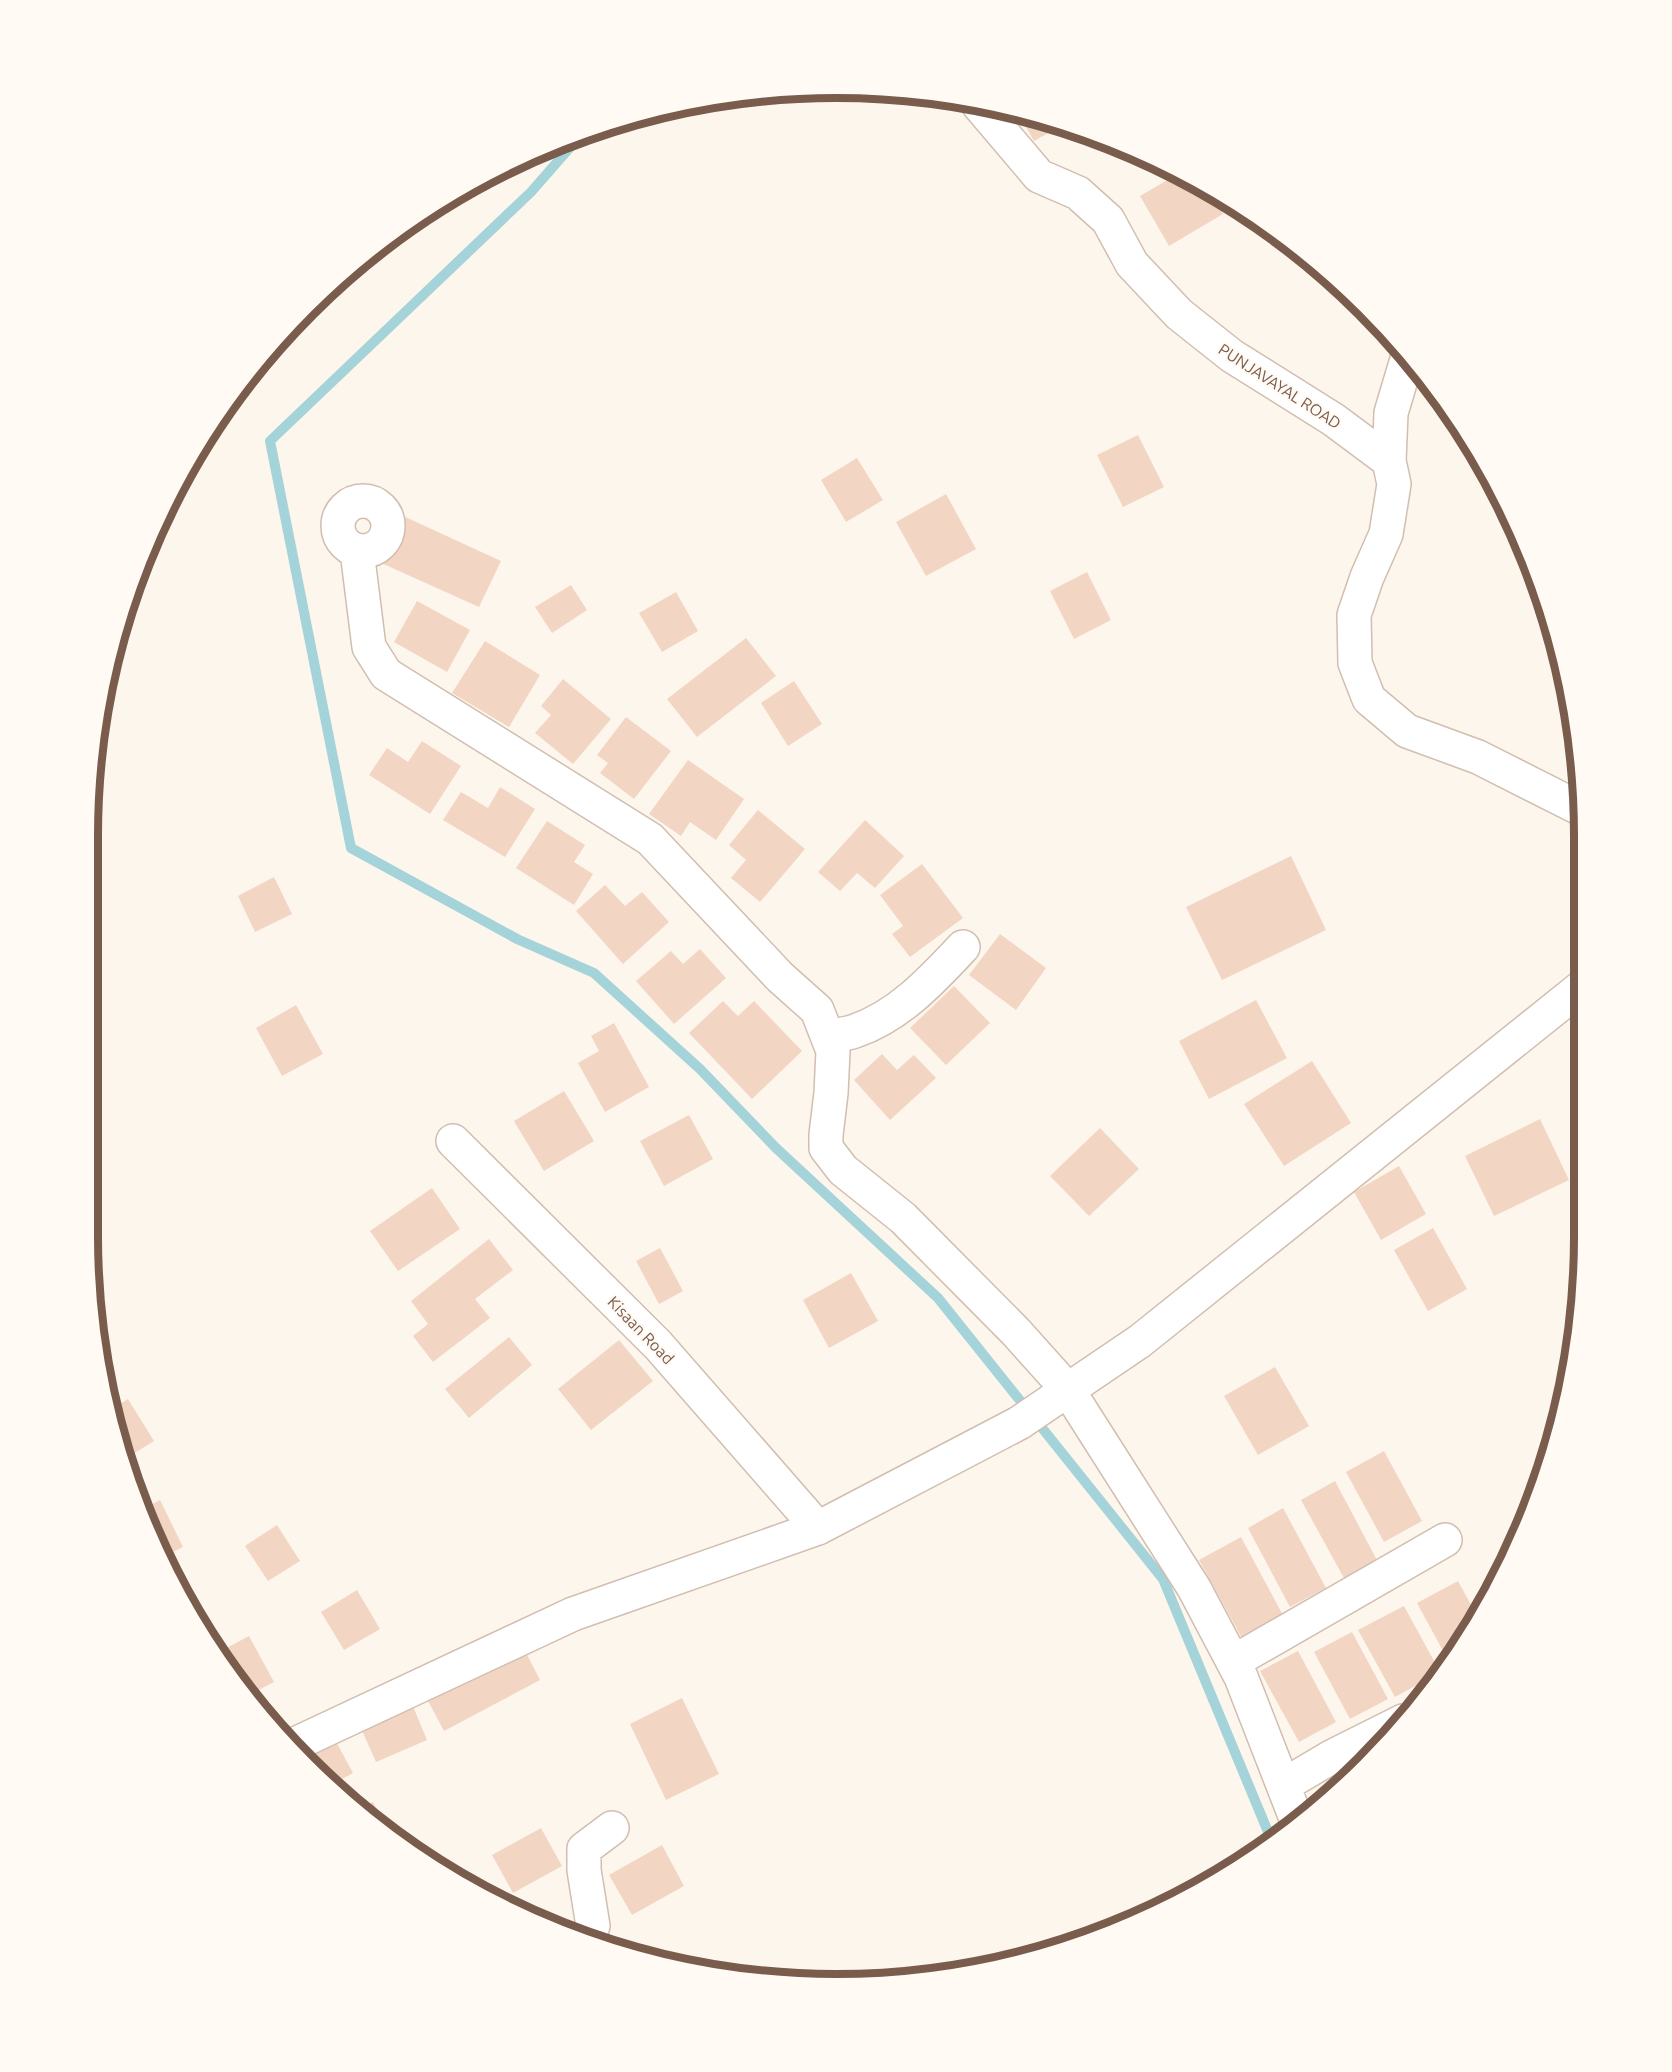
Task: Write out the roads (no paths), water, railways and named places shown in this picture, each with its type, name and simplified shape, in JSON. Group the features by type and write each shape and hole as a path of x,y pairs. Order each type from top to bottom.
{"street":[{"name":"PUNJAVAYAL ROAD","path":"986,113 1039,176 1078,193 1108,220 1132,264 1179,314 1232,356 1287,393 1334,420 1389,461"},
{"path":"1405,366 1391,413 1389,461 1394,484 1386,534 1367,577 1354,615 1355,663 1370,699 1407,731 1478,758 1573,805"},
{"path":"357,551 369,647 386,674 650,839 780,977 817,1010 833,1051 826,1148 843,1170 911,1226 1016,1332 1062,1394 1194,1588 1233,1662 1295,1815"},
{"path":"827,1036 854,1032 883,1019 927,985 963,947"},
{"path":"299,1742 573,1614 818,1528 1019,1423 1140,1341 1574,993"},
{"name":"Kisaan Road","path":"453,1141 657,1345 818,1528"},
{"path":"1233,1662 1445,1540"},
{"path":"1284,1785 1333,1756 1384,1731"},
{"path":"590,1932 593,1926 584,1870 584,1850 612,1828"}],"waterway":[{"path":"570,148 531,192 270,441 351,848 517,939 594,973 700,1069 776,1148 938,1298 1163,1579 1269,1834"}]}
